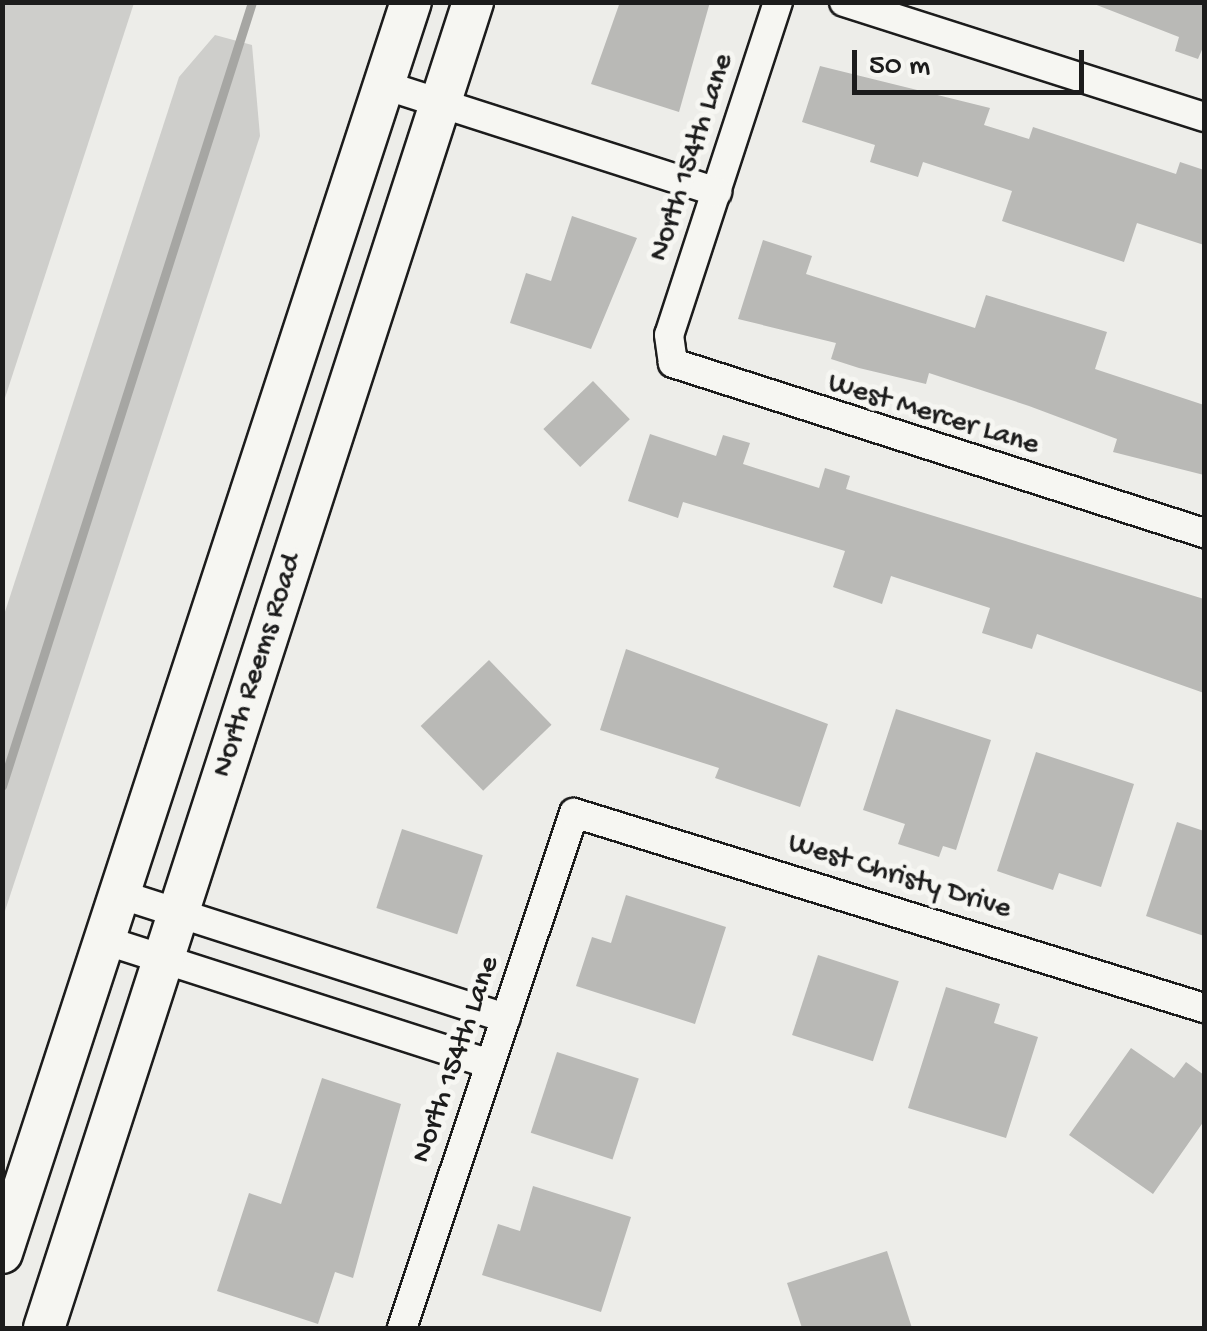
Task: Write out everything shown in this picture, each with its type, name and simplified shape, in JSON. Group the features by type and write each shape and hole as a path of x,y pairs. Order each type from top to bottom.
{"main road":[{"name":"North Reems Road","path":"2,1252 107,941 411,2"},
{"name":"North Reems Road","path":"44,1328 473,2"}],"street":[{"name":"North 154th Lane","path":"669,334 778,2"},
{"path":"844,2 1204,117"},
{"path":"384,85 717,192"},
{"name":"West Mercer Lane","path":"669,334 673,363 699,378 1204,533"},
{"name":"North 154th Lane","path":"402,1328 574,813"},
{"name":"West Christy Drive","path":"574,813 1204,1008"},
{"path":"122,895 506,1018"},
{"path":"107,941 490,1064"},
{"path":"324,1010 338,964"}],"shaded area":[{"path":"2,3 134,3 3,404"},
{"path":"215,35 252,45 260,136 3,917 3,618 179,77"}],"building":[{"path":"620,2 710,2 679,112 591,84"},
{"path":"1089,2 1204,2 1204,45 1198,59 1175,51 1179,37"},
{"path":"820,66 990,108 984,125 1029,139 1033,127 1176,174 1180,162 1204,170 1204,245 1137,223 1124,262 1002,221 1012,191 923,162 918,177 870,162 875,145 802,122"},
{"path":"572,216 637,238 591,349 510,323 526,273 551,281"},
{"path":"763,240 812,256 806,274 975,328 986,295 1107,332 1095,369 1204,405 1204,475 1113,452 1117,439 1029,406 929,373 926,384 859,368 831,359 836,343 738,319"},
{"path":"593,381 630,419 580,467 543,429"},
{"path":"650,434 716,456 723,435 750,443 743,464 819,488 825,468 850,476 846,489 1204,599 1204,693 1037,634 1032,649 982,633 990,608 891,576 882,604 833,587 845,551 683,502 678,518 628,501"},
{"path":"626,649 828,724 800,807 715,778 719,768 600,730"},
{"path":"489,660 552,725 483,791 421,726"},
{"path":"896,709 991,740 956,850 943,846 939,857 898,844 905,824 863,810"},
{"path":"1036,752 1134,784 1101,887 1059,873 1053,890 997,871"},
{"path":"1177,822 1204,831 1204,936 1146,916"},
{"path":"402,829 483,855 457,934 376,908"},
{"path":"626,895 726,927 695,1024 576,986 592,937 611,943"},
{"path":"818,955 899,981 873,1061 792,1035"},
{"path":"946,987 1000,1004 994,1023 1038,1037 1006,1138 908,1108"},
{"path":"1131,1048 1174,1078 1186,1062 1204,1075 1204,1121 1153,1194 1069,1135"},
{"path":"557,1052 639,1079 613,1159 531,1133"},
{"path":"322,1078 401,1104 353,1278 335,1272 318,1324 217,1291 249,1193 281,1204"},
{"path":"533,1186 631,1217 601,1312 482,1275 498,1224 520,1231"},
{"path":"887,1251 912,1328 802,1328 787,1283"}],"waterway":[{"path":"2,786 252,2"}]}
